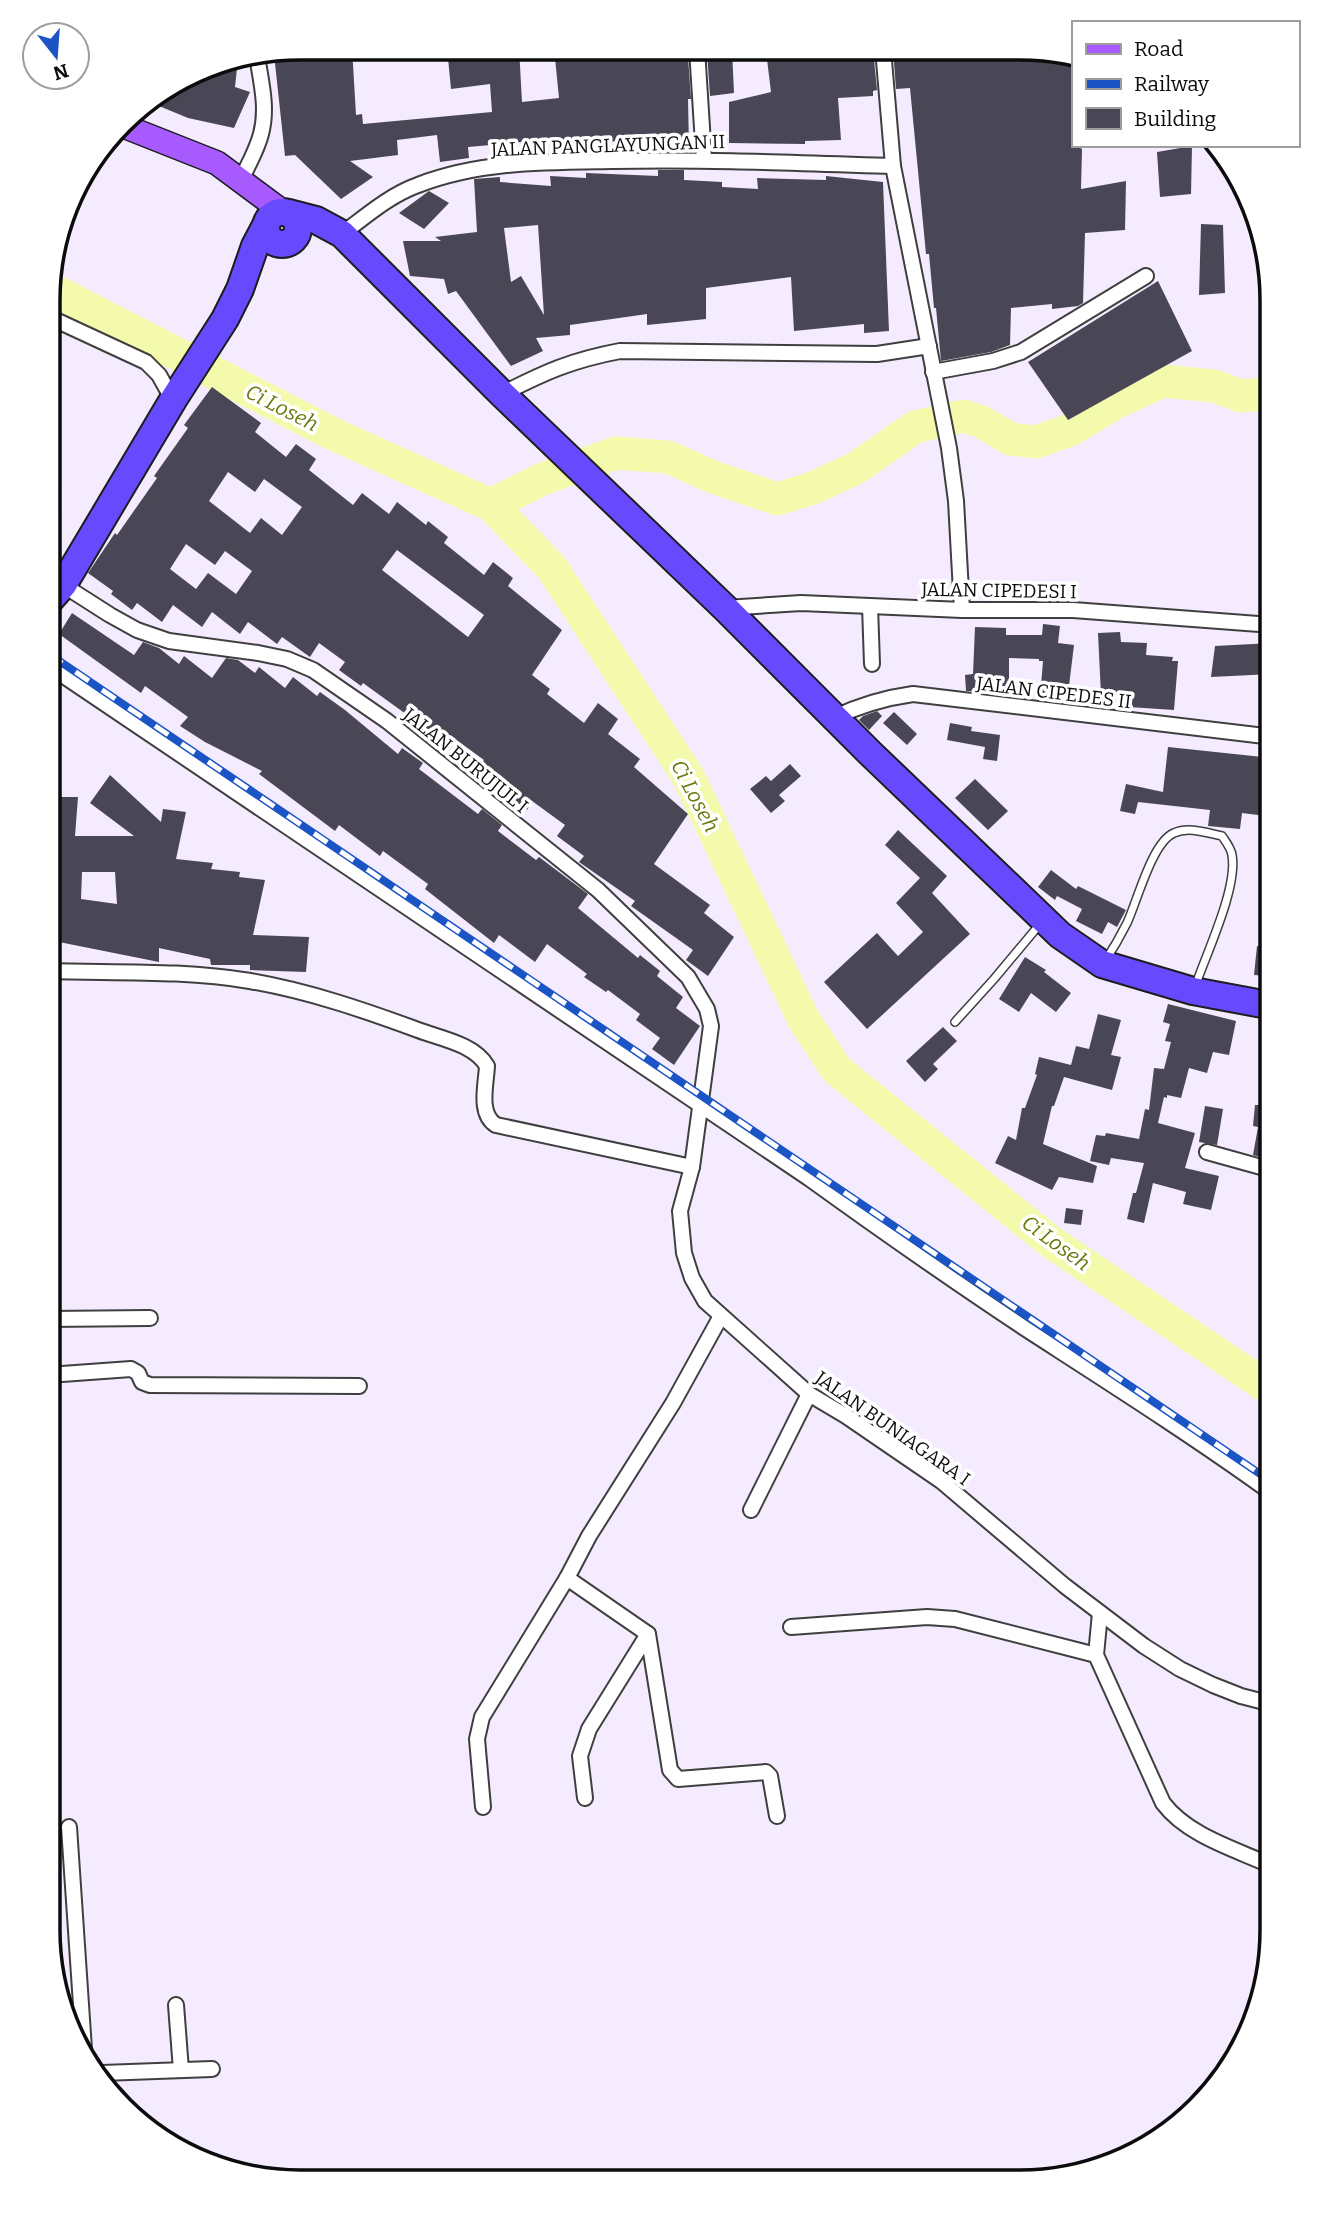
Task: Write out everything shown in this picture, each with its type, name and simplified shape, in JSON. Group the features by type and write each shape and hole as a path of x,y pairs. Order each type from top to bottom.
{"highway":[{"path":"276,218 316,220 342,234 834,718 1043,920 1078,949 1102,964 1193,991 1260,1004"},
{"path":"276,218 269,239 274,243 316,240 342,234"},
{"path":"60,586 225,319 240,289 255,246 276,218"},
{"path":"240,289 259,266 290,242"}],"main road":[{"path":"131,129 217,163 241,180 276,218"},
{"path":"217,163 276,218"}],"street":[{"path":"698,60 704,159"},
{"path":"884,60 893,166 949,448 956,501 962,610"},
{"path":"241,180 261,137 264,121 265,105 258,63"},
{"name":"JALAN PANGLAYUNGAN II","path":"342,234 390,199 415,186 460,172 497,165 704,159 893,166"},
{"path":"933,372 993,361 1021,352 1146,276"},
{"path":"60,322 146,362 177,395"},
{"path":"502,394 550,370 583,358 620,351 877,354 929,346"},
{"name":"JALAN BURUJUL I","path":"60,595 169,641 287,659 313,670 387,721 598,890 688,977 707,1009 710,1026 699,1104"},
{"name":"JALAN CIPEDESI I","path":"724,608 801,603 962,610 1073,610 1260,624"},
{"path":"870,606 872,664"},
{"path":"60,673 810,1179 903,1246 1200,1441 1260,1484"},
{"name":"JALAN CIPEDES II","path":"834,718 884,698 913,694 1260,735"},
{"path":"60,971 183,974 249,981 298,991 385,1018 477,1053 487,1066 485,1114 489,1121 496,1125 692,1167"},
{"name":"JALAN BUNIAGARA I","path":"699,1104 692,1167 680,1211 684,1253 692,1278 705,1301 808,1394 846,1416 941,1481 1065,1586 1144,1646 1180,1669 1241,1696 1260,1701"},
{"path":"1207,1152 1260,1167"},
{"path":"483,1807 477,1739 482,1717 567,1578 589,1536 673,1403 721,1316"},
{"path":"60,1319 150,1318"},
{"path":"60,1374 131,1369 138,1373 142,1382 150,1385 359,1387"},
{"path":"751,1510 808,1394"},
{"path":"567,1578 648,1634 672,1773 678,1779 766,1772 770,1776 777,1816"},
{"path":"1100,1613 1096,1655 1163,1803 1172,1815 1187,1827 1260,1860"},
{"path":"791,1627 927,1617 955,1619 1096,1655"},
{"path":"585,1798 580,1756 589,1729 648,1634"},
{"path":"69,1827 83,2032"},
{"path":"176,2004 181,2070"},
{"path":"106,2073 212,2069"}],"lane":[{"path":"1102,964 1123,932 1157,852 1167,838 1174,833 1188,830 1222,836 1230,847 1233,870 1223,912 1193,991"},
{"path":"955,1022 1043,920"}],"building":[{"path":"353,60 356,115 362,114 363,124 492,112 490,84 451,89 448,60 520,60 522,102 559,98 555,60 688,60 691,99 688,99 689,148 684,148 684,151 656,151 656,145 609,141 578,145 577,140 535,146 534,141 468,147 469,158 440,162 437,135 397,140 398,155 350,161 373,177 341,199 295,155 285,156 275,61"},
{"path":"708,60 732,60 734,93 710,96"},
{"path":"767,60 874,60 877,90 873,91 873,96 838,98 841,140 805,141 805,144 729,143 729,102 771,92"},
{"path":"894,60 1020,60 1072,66 1072,147 1081,147 1082,150 1081,189 1126,181 1125,230 1085,233 1083,303 1052,309 1052,304 1011,308 1010,345 991,352 941,361 929,254 926,254 910,88 896,89"},
{"path":"237,68 235,87 250,92 234,128 188,118 158,106 208,78"},
{"path":"1192,147 1191,194 1160,197 1157,152"},
{"path":"658,170 684,170 684,180 722,182 722,187 758,189 757,178 826,180 826,176 883,182 889,331 864,333 864,324 794,331 791,277 706,288 706,319 647,325 647,314 570,325 570,335 536,338 543,351 511,366 456,291 448,294 444,279 410,276 403,241 441,241 435,237 477,232 474,179 500,177 500,182 551,186 550,176 586,178 586,173 658,176","holes":["538,225 544,315 521,276 511,282 504,228"]},
{"path":"429,191 449,203 424,229 399,213"},
{"path":"1201,224 1223,225 1225,293 1199,295"},
{"path":"1158,281 1192,351 1068,420 1028,362"},
{"path":"212,387 261,423 255,432 286,457 296,444 316,459 309,470 353,505 362,493 389,514 397,502 426,525 428,521 448,537 444,543 484,575 493,562 513,578 508,586 562,630 532,675 550,689 547,694 584,723 598,703 618,719 608,734 640,759 634,767 688,814 654,864 710,905 704,913 734,937 708,976 686,960 693,950 631,906 635,901 579,862 584,856 557,836 565,825 532,801 527,810 505,794 506,792 477,770 484,760 451,736 446,743 363,683 361,686 339,670 345,662 319,643 310,657 282,637 277,644 248,622 240,634 212,612 202,627 173,605 162,622 137,603 132,610 111,594 113,591 88,573 157,478 154,476 188,428 184,425","holes":["228,472 255,492 264,479 302,507 282,535 261,518 250,533 209,501","186,544 215,565 225,551 252,571 236,594 208,573 196,589 170,569","397,550 484,615 468,637 382,570"]},
{"path":"72,613 134,655 143,642 159,648 179,664 184,656 212,678 226,658 238,660 255,673 259,667 285,688 293,677 317,696 320,692 398,754 402,748 423,763 419,769 478,814 482,809 502,825 498,831 536,860 539,857 588,894 578,908 638,958 640,955 660,971 657,976 683,997 676,1008 700,1026 674,1065 652,1049 660,1038 636,1020 640,1014 608,990 606,992 584,977 587,974 547,944 535,962 499,935 494,943 425,889 428,884 383,851 380,856 339,825 335,831 259,774 262,771 180,726 188,717 145,686 141,693 60,632"},
{"path":"1043,624 1060,626 1058,643 1074,645 1068,694 1064,693 1063,700 1040,698 1043,661 1039,659 1009,658 1009,694 966,691 965,675 973,674 975,627 1006,628 1006,635 1042,635"},
{"path":"1120,632 1121,642 1147,643 1146,655 1173,657 1172,661 1178,661 1174,710 1129,707 1130,696 1101,695 1098,633"},
{"path":"1260,644 1260,675 1211,677 1215,646"},
{"path":"877,711 882,716 869,730 859,720"},
{"path":"894,712 917,734 907,745 883,723"},
{"path":"950,723 972,727 971,731 1000,735 997,761 983,759 985,747 947,740"},
{"path":"1168,747 1260,757 1260,815 1242,813 1240,829 1208,826 1210,810 1138,802 1135,814 1120,811 1126,784 1163,792"},
{"path":"790,764 801,776 779,795 785,801 771,813 750,789 766,776 771,781"},
{"path":"110,775 161,822 163,809 186,812 176,859 213,863 211,869 240,872 239,877 265,880 253,935 309,937 306,972 250,970 250,965 211,965 210,959 159,948 159,962 60,942 60,797 78,797 75,836 134,836 90,803","holes":["82,872 115,872 117,904 81,899"]},
{"path":"975,779 1008,811 988,830 955,798"},
{"path":"898,830 947,876 932,893 970,934 867,1029 824,982 877,933 898,956 923,932 896,903 920,878 885,845"},
{"path":"1051,870 1076,889 1078,886 1126,910 1117,927 1108,922 1102,934 1076,921 1082,909 1057,896 1055,900 1038,887"},
{"path":"1257,946 1260,946 1260,975 1254,975"},
{"path":"1025,957 1046,970 1044,972 1071,993 1056,1012 1031,993 1019,1012 999,999"},
{"path":"1168,1004 1236,1021 1229,1055 1213,1052 1207,1073 1189,1068 1181,1098 1167,1095 1167,1098 1164,1097 1158,1123 1195,1133 1185,1168 1219,1176 1211,1210 1183,1204 1186,1192 1153,1183 1144,1223 1127,1219 1144,1163 1111,1158 1109,1165 1090,1161 1096,1135 1105,1136 1106,1133 1139,1139 1145,1109 1149,1110 1154,1068 1164,1069 1171,1042 1165,1041 1170,1024 1163,1022"},
{"path":"1098,1014 1121,1020 1111,1055 1121,1057 1112,1090 1064,1077 1052,1106 1043,1144 1097,1166 1093,1183 1059,1177 1052,1190 995,1163 1008,1136 1016,1140 1022,1108 1025,1108 1037,1075 1039,1057 1071,1065 1076,1046 1089,1049"},
{"path":"943,1027 957,1041 933,1064 938,1069 925,1082 906,1061"},
{"path":"1255,1105 1260,1105 1260,1157 1253,1155 1258,1127 1253,1126"},
{"path":"1205,1106 1223,1109 1217,1145 1199,1142"},
{"path":"1066,1208 1083,1210 1081,1225 1064,1223"}],"waterway":[{"name":"Ci Loseh","path":"60,294 333,434 491,505 552,568 689,778 804,1020 837,1070 1051,1242 1260,1382"},
{"path":"491,505 542,479 616,453 668,457 713,477 777,499 813,488 856,468 915,427 963,416 980,421 1011,439 1036,442 1070,430 1115,403 1163,381 1214,386 1241,396 1260,394"}],"railway":[{"path":"60,661 1260,1474"}]}
